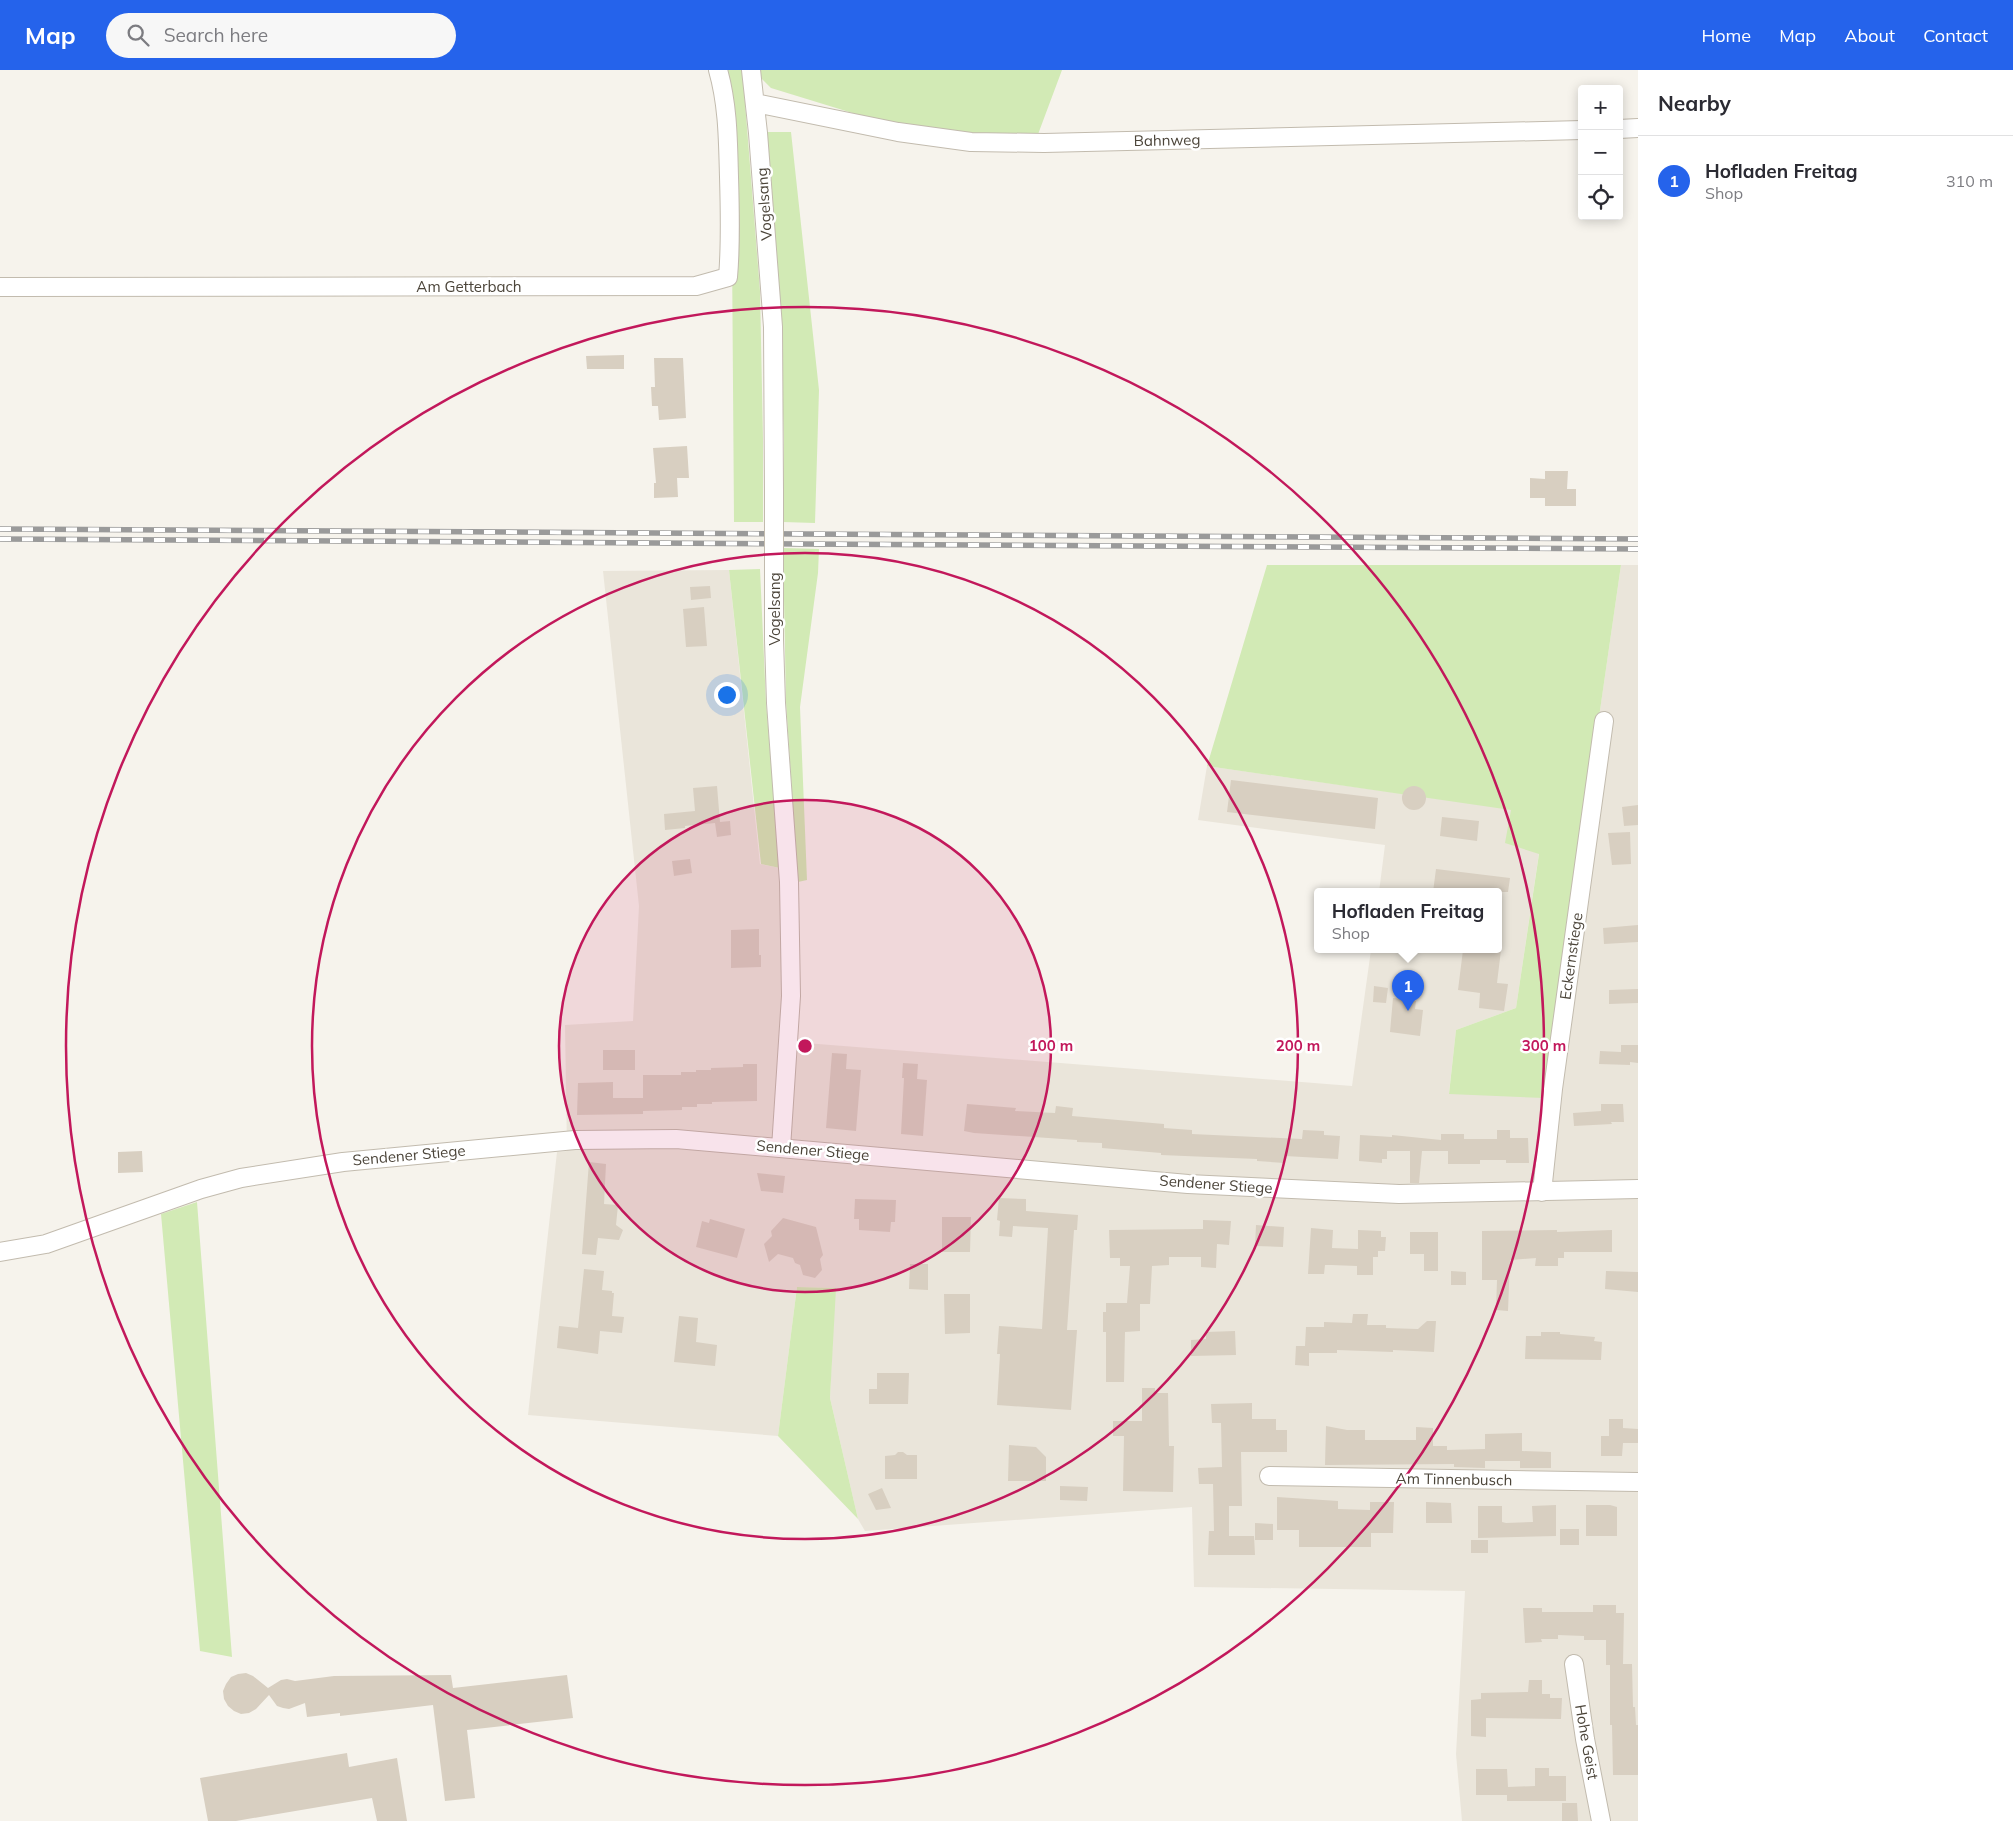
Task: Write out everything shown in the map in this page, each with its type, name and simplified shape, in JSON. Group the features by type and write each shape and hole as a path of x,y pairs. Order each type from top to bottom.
{"street":[{"name":"Am Getterbach","path":"0,287 696,286 728,277 731,240 729,149 726,111 718,70"},
{"name":"Vogelsang","path":"751,70 773,327 774,640 776,703 789,882 792,996 781,1148"},
{"name":"Bahnweg","path":"755,103 898,132 971,142 1044,143 1578,130"},
{"path":"1623,129 1638,128"},
{"name":"Eckernstiege","path":"1542,1192 1553,1089 1604,721"},
{"name":"Sendener Stiege","path":"0,1252 46,1244 208,1186 250,1176 343,1162 575,1140 676,1139 1188,1184 1399,1194 1638,1189"},
{"name":"Am Tinnenbusch","path":"1269,1476 1638,1482"},
{"name":"Hohe Geist","path":"1574,1664 1585,1739 1601,1821"}],"shaded area":[{"path":"1621,565 1638,565 1638,1821 1462,1821 1456,1754 1465,1591 1194,1587 1192,1507 865,1531 858,1519 830,1398 835,1288 797,1287 778,1436 528,1415 557,1152 567,1151 565,1025 633,1021 639,906 603,571 729,570 760,864 780,868 782,994 780,1041 1352,1086 1371,953 1502,953 1502,888 1380,888 1385,845 1198,820 1207,766 1511,809 1539,853 1516,1008 1456,1030 1449,1093 1544,1097"}],"green space":[{"path":"724,70 742,70 744,90 760,291 763,522 734,522 731,112"},
{"path":"757,70 1062,70 1037,137 971,136 898,127 771,88 757,74"},
{"path":"765,132 791,132 819,390 815,523 783,522 784,441 779,292"},
{"path":"783,548 819,549 818,573 800,707 807,880 798,882 786,702"},
{"path":"1267,565 1621,565 1544,1098 1449,1094 1456,1030 1516,1008 1539,854 1505,843 1511,810 1207,766"},
{"path":"760,569 766,703 780,868 761,864 729,570"},
{"path":"197,1202 232,1657 200,1651 161,1214"},
{"path":"797,1287 836,1288 830,1398 858,1519 778,1436"}],"building":[{"path":"624,355 624,369 587,369 586,356"},
{"path":"654,358 683,358 686,418 659,420 658,406 652,406 651,387 655,387"},
{"path":"687,446 689,478 677,478 678,497 654,498 654,483 656,483 653,448"},
{"path":"1545,471 1568,471 1567,489 1576,489 1576,506 1545,506 1545,498 1530,498 1530,478 1545,479"},
{"path":"710,586 711,598 691,600 690,587"},
{"path":"704,607 707,646 686,647 683,609"},
{"path":"1231,780 1378,798 1375,829 1227,812"},
{"path":"717,786 720,822 730,821 731,835 717,837 715,823 665,830 664,814 695,811 693,788"},
{"path":"1414,786 1423,789 1426,798 1423,807 1414,810 1405,807 1402,798 1405,789"},
{"path":"1638,805 1638,825 1624,826 1622,807"},
{"path":"1442,817 1479,821 1477,841 1440,836"},
{"path":"1630,832 1631,864 1612,865 1608,833"},
{"path":"690,859 692,873 674,876 672,861"},
{"path":"1436,869 1510,878 1508,892 1502,892 1502,888 1434,888"},
{"path":"1638,925 1638,942 1604,944 1603,928"},
{"path":"759,929 761,967 731,968 731,930"},
{"path":"1463,953 1501,953 1497,983 1508,984 1504,1011 1479,1008 1480,993 1458,990"},
{"path":"1374,986 1388,988 1386,1003 1373,1002"},
{"path":"1638,989 1638,1003 1609,1004 1609,990"},
{"path":"1393,998 1416,1001 1415,1009 1423,1010 1420,1036 1390,1032"},
{"path":"1621,1045 1638,1045 1638,1063 1630,1062 1630,1065 1599,1064 1600,1051 1621,1052"},
{"path":"603,1050 635,1050 635,1070 603,1070"},
{"path":"832,1053 847,1054 846,1069 861,1070 856,1131 826,1128"},
{"path":"903,1063 918,1064 917,1079 927,1080 923,1136 901,1134"},
{"path":"743,1064 757,1064 757,1101 712,1102 712,1104 697,1104 697,1107 682,1107 682,1110 643,1111 643,1114 577,1115 578,1083 613,1082 613,1098 643,1098 643,1075 681,1075 681,1072 711,1070 711,1068 743,1067"},
{"path":"967,1104 1016,1108 1015,1111 1055,1113 1056,1106 1073,1108 1072,1116 1164,1124 1164,1128 1192,1130 1192,1134 1302,1139 1303,1130 1324,1131 1324,1135 1340,1136 1338,1159 1285,1156 1284,1163 1257,1161 1257,1159 1161,1155 1161,1153 1102,1148 1102,1143 1077,1142 1077,1140 974,1133 964,1131"},
{"path":"1601,1104 1623,1104 1624,1122 1574,1126 1573,1113 1601,1111"},
{"path":"1497,1130 1510,1130 1510,1138 1528,1138 1529,1163 1506,1163 1506,1160 1480,1160 1480,1164 1448,1164 1448,1151 1422,1151 1419,1183 1410,1183 1410,1151 1387,1151 1387,1159 1382,1159 1382,1163 1359,1161 1360,1135 1392,1137 1392,1135 1441,1140 1441,1134 1464,1134 1464,1139 1497,1139"},
{"path":"142,1151 143,1172 118,1173 118,1152"},
{"path":"589,1162 606,1164 604,1204 618,1205 616,1225 623,1230 619,1240 598,1238 596,1255 582,1254"},
{"path":"757,1173 785,1176 783,1193 761,1191"},
{"path":"999,1198 1026,1199 1026,1211 1078,1215 1077,1230 1074,1230 1067,1330 1077,1330 1071,1410 997,1405 1000,1354 997,1354 999,1326 1042,1329 1048,1228 1013,1226 1012,1237 999,1236 1000,1221 997,1220"},
{"path":"855,1199 896,1200 895,1222 891,1222 890,1232 859,1230 859,1219 854,1219"},
{"path":"942,1217 971,1217 970,1252 942,1252"},
{"path":"783,1218 816,1227 823,1255 820,1259 822,1270 815,1278 803,1275 800,1265 795,1263 793,1258 778,1254 769,1262 764,1244 772,1236 771,1231"},
{"path":"710,1219 745,1229 737,1258 696,1247 702,1221 709,1223"},
{"path":"1203,1220 1231,1221 1229,1245 1217,1244 1216,1268 1201,1267 1201,1257 1169,1257 1169,1265 1152,1266 1150,1304 1140,1304 1140,1331 1125,1332 1124,1382 1106,1382 1106,1332 1103,1332 1103,1312 1106,1312 1106,1303 1127,1303 1130,1266 1120,1266 1120,1258 1110,1258 1109,1230 1203,1229"},
{"path":"1256,1225 1284,1227 1283,1247 1255,1246"},
{"path":"1311,1228 1333,1230 1332,1248 1358,1249 1358,1230 1381,1231 1381,1237 1386,1237 1385,1251 1378,1251 1378,1257 1373,1257 1373,1275 1357,1275 1357,1266 1331,1265 1325,1265 1324,1274 1308,1274"},
{"path":"1557,1230 1557,1232 1612,1230 1612,1252 1564,1252 1564,1258 1558,1258 1558,1266 1535,1266 1536,1258 1510,1260 1508,1311 1496,1310 1497,1280 1482,1280 1482,1231"},
{"path":"1410,1232 1438,1232 1438,1271 1424,1271 1424,1254 1410,1254"},
{"path":"910,1264 928,1264 928,1290 909,1289"},
{"path":"584,1269 604,1271 602,1290 614,1293 612,1316 624,1317 622,1333 600,1331 598,1354 557,1348 559,1326 578,1328"},
{"path":"1451,1271 1466,1272 1466,1285 1451,1285"},
{"path":"1606,1271 1638,1272 1638,1292 1605,1289"},
{"path":"944,1294 970,1294 970,1333 945,1334"},
{"path":"1353,1314 1368,1314 1367,1325 1386,1325 1386,1328 1418,1329 1427,1321 1436,1321 1434,1352 1337,1350 1337,1353 1309,1353 1309,1366 1295,1365 1296,1346 1305,1346 1306,1327 1324,1327 1324,1322 1352,1323"},
{"path":"679,1316 698,1318 696,1342 717,1345 715,1366 674,1362"},
{"path":"1235,1331 1236,1355 1191,1356 1191,1340 1206,1339 1206,1332"},
{"path":"1541,1332 1560,1332 1560,1334 1595,1337 1594,1341 1602,1342 1601,1360 1525,1359 1526,1336 1541,1336"},
{"path":"877,1373 909,1373 908,1404 869,1404 869,1389 877,1389"},
{"path":"1142,1388 1155,1388 1155,1393 1168,1393 1169,1446 1174,1446 1173,1492 1123,1491 1124,1436 1113,1436 1113,1421 1142,1421"},
{"path":"1252,1403 1252,1419 1276,1419 1276,1430 1287,1430 1287,1452 1241,1452 1242,1506 1229,1506 1229,1536 1254,1536 1255,1555 1208,1555 1209,1531 1214,1531 1213,1484 1199,1484 1198,1468 1222,1467 1221,1423 1212,1423 1211,1404"},
{"path":"1609,1419 1623,1419 1623,1428 1638,1429 1638,1443 1623,1443 1622,1456 1601,1456 1601,1436 1609,1436"},
{"path":"1326,1426 1347,1430 1365,1430 1365,1440 1416,1440 1416,1427 1433,1428 1433,1446 1447,1446 1447,1450 1485,1449 1485,1434 1522,1433 1522,1451 1551,1452 1551,1468 1520,1468 1520,1461 1485,1461 1485,1468 1454,1467 1454,1464 1325,1465"},
{"path":"1009,1445 1036,1447 1046,1457 1046,1481 1008,1481"},
{"path":"898,1452 903,1452 907,1455 917,1455 917,1479 885,1479 885,1456 895,1455"},
{"path":"1060,1486 1088,1487 1087,1501 1060,1500"},
{"path":"882,1488 891,1508 876,1510 868,1494"},
{"path":"1277,1497 1338,1501 1338,1509 1370,1510 1370,1502 1394,1502 1393,1533 1371,1533 1371,1547 1299,1547 1299,1530 1277,1530"},
{"path":"1426,1502 1451,1503 1452,1523 1426,1523"},
{"path":"1556,1505 1556,1536 1478,1538 1478,1506 1502,1506 1502,1522 1506,1523 1533,1522 1532,1506"},
{"path":"1586,1505 1610,1505 1617,1507 1617,1536 1586,1536"},
{"path":"1255,1523 1273,1524 1273,1540 1255,1540"},
{"path":"1560,1529 1579,1529 1579,1545 1560,1545"},
{"path":"1471,1540 1488,1540 1488,1553 1471,1553"},
{"path":"1593,1605 1616,1605 1616,1613 1624,1613 1623,1664 1632,1664 1633,1707 1635,1707 1636,1725 1638,1725 1638,1775 1613,1775 1612,1725 1610,1725 1610,1665 1606,1665 1606,1640 1584,1640 1584,1636 1558,1635 1558,1639 1541,1639 1542,1642 1525,1643 1523,1608 1542,1608 1542,1612 1593,1612"},
{"path":"246,1673 268,1688 281,1680 295,1681 334,1676 451,1675 453,1688 567,1675 573,1718 467,1730 475,1798 445,1801 433,1705 340,1716 340,1713 307,1717 305,1703 289,1709 283,1708 277,1706 269,1695 256,1709 249,1713 241,1714 228,1706 224,1699 223,1691 231,1677"},
{"path":"1529,1680 1542,1680 1542,1694 1550,1694 1550,1698 1562,1698 1561,1719 1486,1718 1486,1737 1471,1736 1471,1700 1481,1699 1481,1693 1528,1692"},
{"path":"347,1753 349,1767 397,1758 407,1821 377,1821 372,1798 236,1821 208,1821 200,1778"},
{"path":"1535,1768 1549,1768 1549,1776 1566,1776 1566,1801 1507,1801 1507,1795 1476,1795 1476,1769 1507,1769 1508,1787 1535,1786"},
{"path":"1562,1803 1577,1803 1578,1821 1562,1821"}],"railway":[{"path":"0,529 1638,539"},
{"path":"0,539 1638,549"}],"place":[{"name":"Hofladen Freitag","path":"1408,1011"}]}
